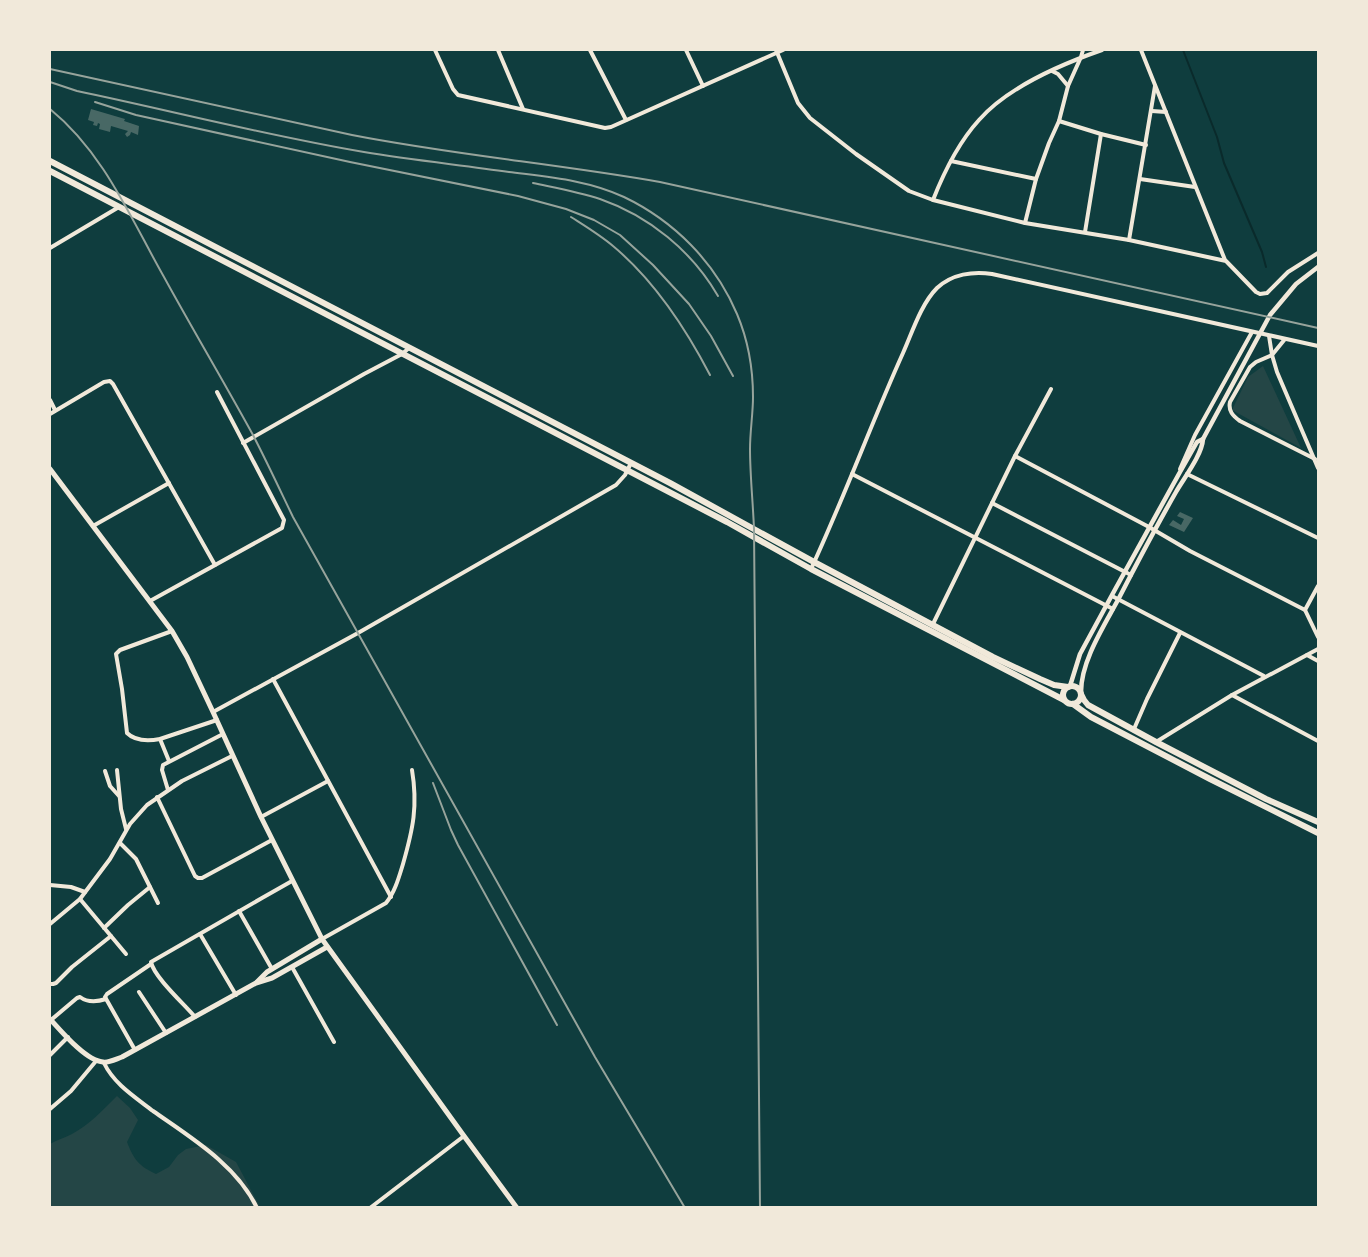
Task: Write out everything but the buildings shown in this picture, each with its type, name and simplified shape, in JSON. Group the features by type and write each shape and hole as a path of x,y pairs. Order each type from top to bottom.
{"main road":[{"path":"50,161 631,463 812,566 933,624 1032,676 1054,685 1075,686 1088,705 1266,799 1318,822"},
{"path":"50,171 812,566 1073,704 1091,717 1318,833"},
{"path":"50,469 172,631 187,657 292,881 327,947 517,1208"},
{"path":"1064,700 1063,694 1069,687"},
{"path":"1073,704 1078,702 1081,693"},
{"path":"256,983 267,972 322,939"},
{"path":"50,1020 84,1053 104,1063 122,1057 256,983 272,978 327,947"}],"street":[{"path":"435,50 458,95 598,127 610,127 776,51 783,50"},
{"path":"498,50 523,110"},
{"path":"590,50 626,120"},
{"path":"686,50 703,86"},
{"path":"1025,223 1036,179 1083,50"},
{"path":"933,200 943,176 969,132 990,109 1028,83 1102,50"},
{"path":"1141,50 1226,261 1253,289 1263,294 1270,291 1288,272 1318,252"},
{"path":"776,51 798,103 810,118 909,192 1025,223 1129,240 1226,261"},
{"path":"1052,71 1058,74 1068,86"},
{"path":"1129,240 1155,85"},
{"path":"1152,111 1166,112"},
{"path":"1059,121 1146,145"},
{"path":"1086,232 1101,134"},
{"path":"951,161 1036,179"},
{"path":"1140,179 1196,187"},
{"path":"50,248 119,207"},
{"path":"1069,687 1080,654 1179,472 1197,442 1203,438 1270,315 1296,284 1318,267"},
{"path":"812,566 926,303 936,289 957,276 970,273 992,274 1318,346"},
{"path":"1179,472 1195,435 1252,332"},
{"path":"1269,336 1277,372 1318,468"},
{"path":"1285,339 1272,355 1250,367 1230,402 1230,408 1234,417 1240,421 1315,459"},
{"path":"243,443 409,348"},
{"path":"50,414 104,382 110,381 215,566"},
{"path":"933,624 1015,456 1051,389"},
{"path":"150,601 284,525 284,520 217,392"},
{"path":"50,400 55,410"},
{"path":"1081,693 1082,679 1089,657 1203,444 1203,438"},
{"path":"1015,456 1190,551 1305,610 1318,637"},
{"path":"213,712 616,484 628,471 631,463"},
{"path":"852,474 1113,609"},
{"path":"1186,474 1318,538"},
{"path":"93,526 169,483"},
{"path":"992,503 1131,575"},
{"path":"1305,610 1318,586"},
{"path":"1112,596 1264,676"},
{"path":"172,631 120,650 116,654 127,733 129,736 142,740 160,739 217,720"},
{"path":"1134,729 1180,633"},
{"path":"1156,742 1232,694 1318,649"},
{"path":"1306,655 1318,662"},
{"path":"273,678 391,897"},
{"path":"1232,694 1318,741"},
{"path":"168,789 162,767 169,761 223,734"},
{"path":"160,739 169,761"},
{"path":"50,924 80,899 120,843 133,820 147,805 168,789 232,756"},
{"path":"117,770 119,796 126,830"},
{"path":"322,939 386,903 391,897 410,840 414,816 415,791 412,770"},
{"path":"105,771 110,786 119,796"},
{"path":"261,817 328,781"},
{"path":"157,797 198,878 202,878 272,840"},
{"path":"120,843 136,859 158,903"},
{"path":"135,1050 106,999 107,994 151,964 153,960 292,881"},
{"path":"50,885 70,887 85,892"},
{"path":"104,928 150,887"},
{"path":"80,899 126,954"},
{"path":"239,911 272,969"},
{"path":"200,934 236,995"},
{"path":"50,984 56,983 111,936"},
{"path":"151,964 161,979 195,1017"},
{"path":"292,967 334,1042"},
{"path":"139,992 166,1033"},
{"path":"50,1020 77,998 92,1001 106,999"},
{"path":"50,1055 68,1037"},
{"path":"50,1109 71,1091 96,1061"},
{"path":"104,1063 115,1080 126,1090 230,1169 244,1185 257,1208"},
{"path":"370,1208 464,1136"}],"shaded area":[{"path":"1263,366 1301,448 1232,410 1248,377"},
{"path":"117,1096 130,1108 138,1120 127,1142 141,1165 156,1174 169,1167 186,1149 206,1145 236,1162 260,1207 50,1208 50,1144 84,1126"}],"waterway":[{"path":"1183,50 1217,137 1224,163 1262,252 1266,267"}],"railway":[{"path":"50,69 352,135 660,182 1318,328"},
{"path":"50,82 77,91 328,146 553,178 610,191 660,218 691,245 717,277 728,295 744,334 753,386 750,469 754,529 760,1208"},
{"path":"95,102 136,115 518,196 566,209 594,220 620,235 653,265 689,304 711,336 733,376"},
{"path":"50,109 86,145 115,187 253,435 293,517 595,1057 685,1208"},
{"path":"533,183 600,199 652,225 682,250 718,296"},
{"path":"571,217 608,242 642,274 679,322 710,375"},
{"path":"433,783 458,845 557,1025"}]}
